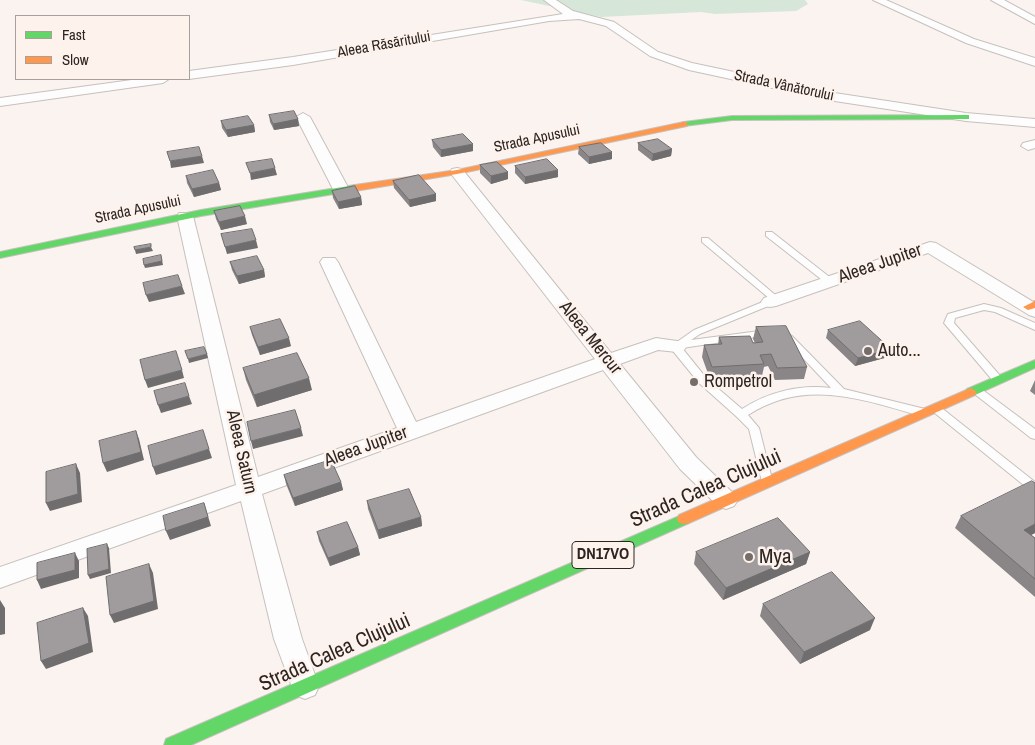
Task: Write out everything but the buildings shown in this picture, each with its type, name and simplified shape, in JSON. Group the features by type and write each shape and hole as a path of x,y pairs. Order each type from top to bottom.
{"main road":[{"name":"Strada Apusului","path":"0,255 185,216 457,172 691,122 732,118 966,117"},
{"name":"Strada Calea Clujului","path":"172,745 1035,364"}],"street":[{"name":"Strada Vânătorului","path":"549,0 569,13 610,24 654,54 689,66 808,92 966,117 1035,123"},
{"path":"878,0 970,41 1035,62"},
{"path":"996,0 1035,21"},
{"name":"Aleea Răsăritului","path":"190,75 294,61 549,18 580,16"},
{"path":"0,102 156,80"},
{"path":"303,117 342,191"},
{"name":"Aleea Mercur","path":"457,172 609,361 688,463 726,500"},
{"name":"Aleea Saturn","path":"185,216 249,489 288,639 305,686"},
{"name":"Aleea Jupiter","path":"773,300 930,247 1033,307"},
{"path":"329,262 410,432"},
{"name":"Aleea Jupiter","path":"0,578 656,344 677,346"}],"lane":[{"path":"769,234 829,281"},
{"path":"677,346 698,332 773,300 705,240"},
{"path":"998,380 949,323 949,319 952,316 984,307 998,310 1035,327"},
{"path":"677,346 774,333 782,334 789,338 840,390"},
{"path":"677,346 678,351 703,381 754,428 767,483"},
{"path":"741,414 768,399 803,391 840,390 930,411 1035,488"},
{"path":"976,390 1035,435"}],"green space":[{"path":"521,0 805,0 808,4 796,11 715,14 701,12 601,17"}],"traffic: fast":[{"path":"684,124 732,118 966,117"},
{"path":"0,255 201,213 355,188"},
{"path":"971,392 1035,364"},
{"path":"172,745 684,519"}],"traffic: slow":[{"path":"355,188 457,172 684,124"},
{"path":"1028,307 1035,304"},
{"path":"684,519 971,392"}],"place":[{"name":"Auto...","path":"868,351"},
{"name":"Rompetrol","path":"694,382"},
{"name":"Mya","path":"749,557"}]}
